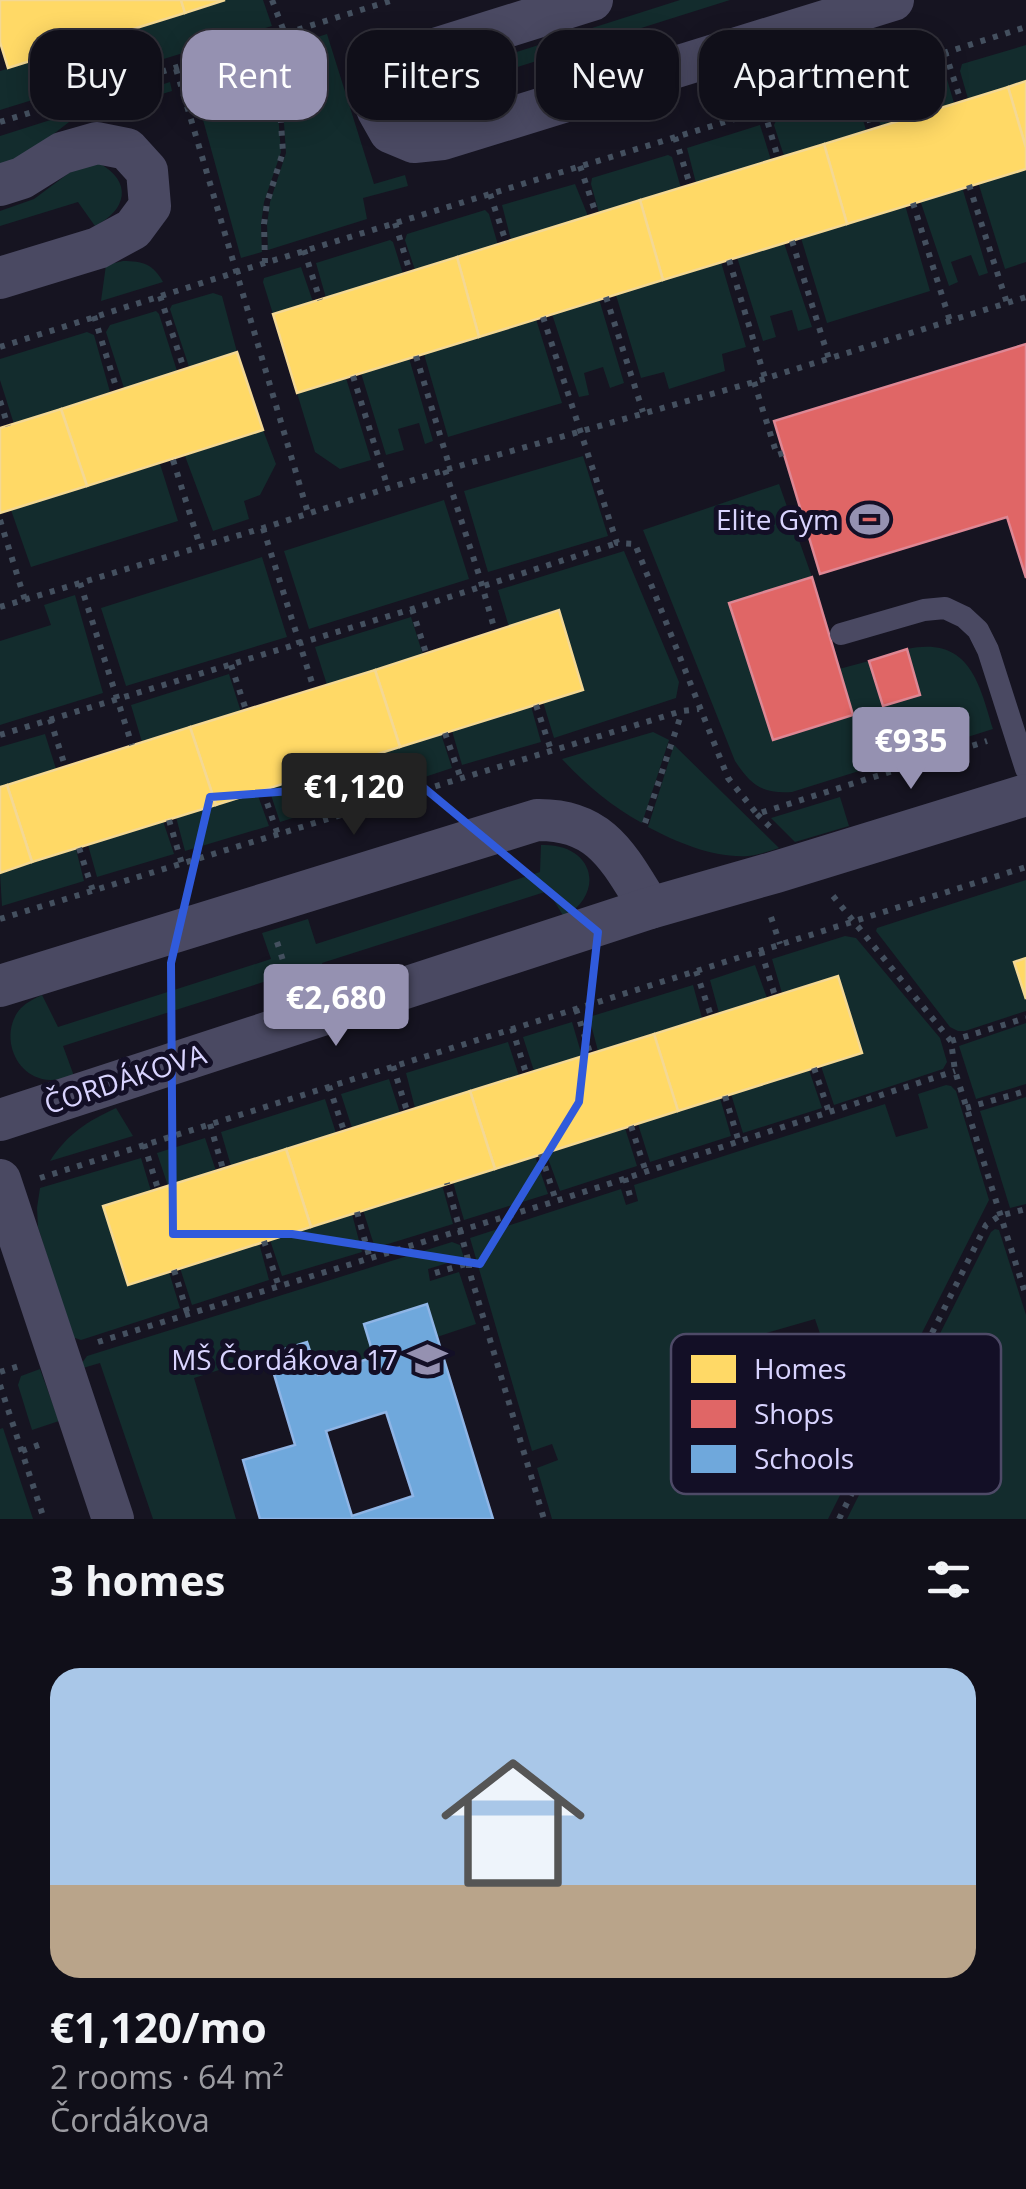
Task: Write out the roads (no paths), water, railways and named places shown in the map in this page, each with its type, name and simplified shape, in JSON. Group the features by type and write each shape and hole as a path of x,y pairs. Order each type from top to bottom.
{"street":[{"path":"592,0 422,53 395,66 378,85 377,109 390,132 414,142 443,139 892,0"},
{"path":"0,185 22,178 62,153 97,143 127,149 147,170 150,206 133,229 98,248 0,278"},
{"name":"ČORDÁKOVA","path":"0,1120 303,1022 639,891 804,863 1026,794"},
{"path":"0,986 537,820 557,820 591,831 611,848 639,891"},
{"path":"2,1185 113,1519"}],"lane":[{"path":"841,634 924,610 945,608 964,617 978,630 988,650 1026,769"}],"place":[{"name":"Elite Gym","path":"869,520"},
{"name":"MŠ Čordákova 17","path":"428,1360"}]}
